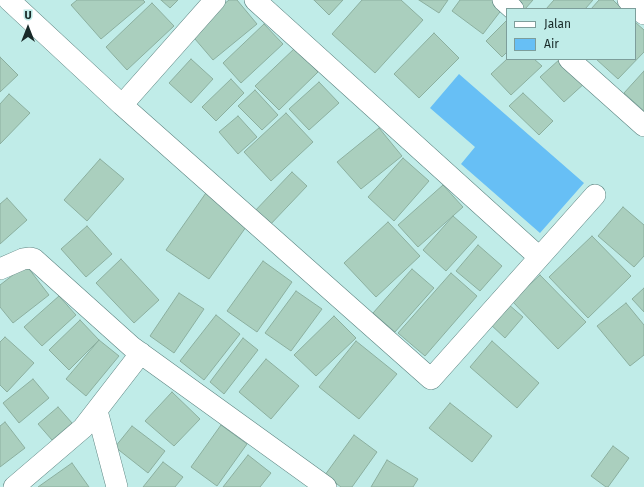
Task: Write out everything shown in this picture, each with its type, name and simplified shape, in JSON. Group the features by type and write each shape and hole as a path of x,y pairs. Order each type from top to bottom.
{"street":[{"path":"9,0 122,105 431,379 595,195"},
{"path":"122,105 215,0"},
{"path":"255,0 539,257"},
{"path":"503,0 513,8"},
{"path":"628,0 644,14"},
{"path":"571,60 644,126"},
{"path":"0,269 23,258 34,259 132,347 326,487"},
{"path":"14,487 83,428 141,353"},
{"path":"97,411 117,487"}],"water":[{"path":"459,74 584,183 540,233 461,164 475,147 430,108"}],"building":[{"path":"77,0 143,0 145,2 101,39 71,5"},
{"path":"161,0 178,0 170,8"},
{"path":"229,0 237,0 257,24 213,60 189,32"},
{"path":"314,0 343,0 329,15"},
{"path":"362,0 401,0 423,20 375,73 332,34"},
{"path":"419,0 448,0 439,13"},
{"path":"460,0 500,0 506,4 483,34 452,11"},
{"path":"515,0 533,0 526,8"},
{"path":"554,0 593,0 586,8 547,8"},
{"path":"599,0 613,0 621,8 592,8"},
{"path":"152,3 174,26 127,70 106,47"},
{"path":"506,21 506,53 502,57 486,41"},
{"path":"636,23 644,30 644,52 618,79 597,60 636,60"},
{"path":"264,24 283,44 241,83 223,63"},
{"path":"434,33 459,58 419,98 394,74"},
{"path":"295,48 318,72 279,110 255,86"},
{"path":"0,57 18,75 0,92"},
{"path":"191,59 213,79 191,103 169,83"},
{"path":"506,60 535,60 542,66 511,95 491,74"},
{"path":"559,60 561,60 586,82 564,102 540,77"},
{"path":"644,71 644,111 624,93"},
{"path":"231,79 244,93 216,121 202,107"},
{"path":"319,82 339,103 309,130 289,109"},
{"path":"255,90 278,115 262,130 238,106"},
{"path":"523,93 553,121 539,135 509,106"},
{"path":"9,94 30,113 0,144 0,104"},
{"path":"286,113 313,142 271,181 244,152"},
{"path":"238,116 257,137 238,154 219,132"},
{"path":"379,128 402,156 361,189 337,162"},
{"path":"403,158 429,181 394,221 368,197"},
{"path":"100,159 124,179 87,221 64,200"},
{"path":"292,172 307,186 268,227 253,213"},
{"path":"443,185 463,207 418,247 398,225"},
{"path":"208,190 251,220 209,279 166,250"},
{"path":"7,198 27,220 0,244 0,204"},
{"path":"623,207 644,225 644,256 634,267 598,236"},
{"path":"453,216 477,237 446,271 423,250"},
{"path":"388,222 420,256 376,297 344,263"},
{"path":"87,226 112,254 86,277 61,249"},
{"path":"592,236 631,276 588,318 549,277"},
{"path":"478,245 502,266 480,291 456,271"},
{"path":"121,259 159,300 134,323 96,283"},
{"path":"263,261 292,282 257,332 227,311"},
{"path":"26,265 49,295 13,323 0,307 0,285"},
{"path":"412,269 434,288 395,332 373,313"},
{"path":"451,273 477,296 425,356 398,333"},
{"path":"540,275 586,322 558,349 512,301"},
{"path":"644,288 644,312 632,299"},
{"path":"296,291 322,309 291,351 265,333"},
{"path":"179,293 204,309 174,353 150,336"},
{"path":"59,296 76,315 42,346 24,327"},
{"path":"626,303 644,325 644,355 630,366 597,326"},
{"path":"508,304 523,317 505,338 490,324"},
{"path":"216,315 240,334 204,380 180,361"},
{"path":"334,316 356,338 316,376 294,355"},
{"path":"80,320 99,340 69,370 49,350"},
{"path":"5,337 34,363 7,392 0,385 0,342"},
{"path":"243,338 258,350 224,394 210,382"},
{"path":"99,340 119,356 86,396 66,379"},
{"path":"356,341 397,374 359,419 319,387"},
{"path":"492,341 539,383 517,408 470,367"},
{"path":"266,359 299,386 271,419 239,392"},
{"path":"33,379 49,398 19,423 3,403"},
{"path":"172,392 200,419 174,446 145,421"},
{"path":"450,403 492,436 472,462 429,428"},
{"path":"58,407 72,423 52,440 38,424"},
{"path":"5,422 25,448 0,467 0,426"},
{"path":"221,425 247,444 217,486 191,467"},
{"path":"132,426 165,451 148,473 115,447"},
{"path":"354,435 377,452 352,487 341,487 325,475"},
{"path":"613,446 629,458 608,487 606,487 591,476"},
{"path":"248,455 271,473 260,487 223,487"},
{"path":"387,460 418,479 413,487 371,487"},
{"path":"163,462 183,477 175,487 143,487"},
{"path":"72,463 89,487 38,487"}]}
